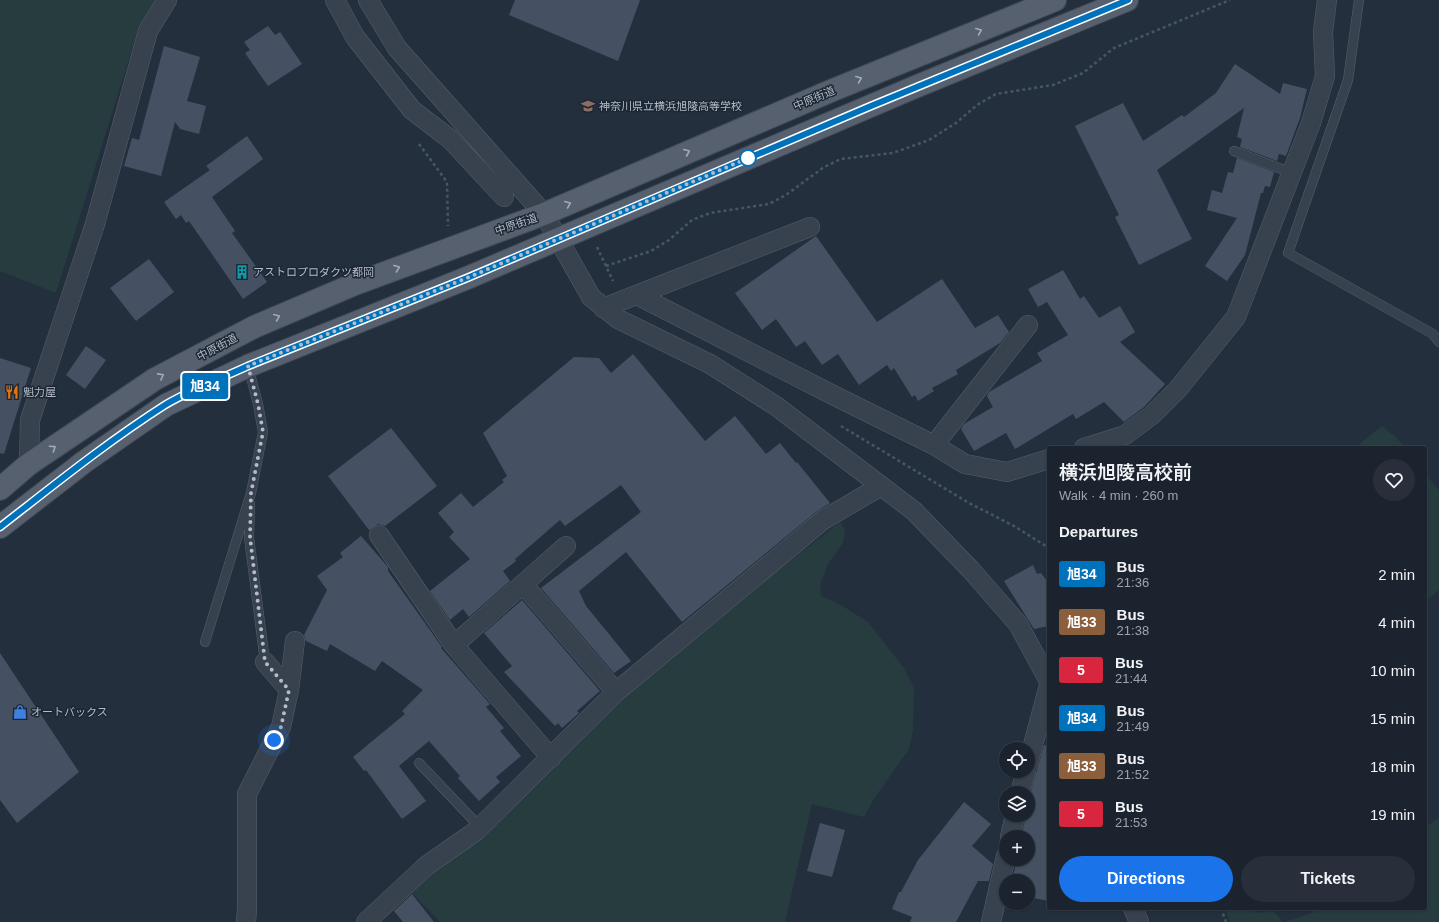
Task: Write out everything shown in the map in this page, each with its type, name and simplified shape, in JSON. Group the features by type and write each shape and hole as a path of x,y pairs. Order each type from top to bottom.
{"main road":[{"name":"中原街道","path":"0,489 29,464 155,379 254,327 355,284 544,214 833,90 1055,0"},
{"path":"0,527 84,462 166,404 248,366 373,317 1128,0"}],"street":[{"path":"29,464 30,420 95,224 148,31 167,0"},
{"path":"335,0 355,37 412,110 450,139 504,197"},
{"path":"368,0 397,48 544,214 551,242 591,297 618,320 710,364 776,406 914,511 972,570 1018,624 1047,677"},
{"path":"1090,446 1125,435 1152,415 1178,389 1236,317 1311,123 1325,76 1323,32 1327,0"},
{"path":"603,308 810,227"},
{"path":"630,298 934,445 965,464 1008,472 1047,460"},
{"path":"934,445 1028,325"},
{"path":"366,922 426,866 480,827 616,692 823,520 881,486"},
{"path":"379,535 454,645 551,758"},
{"path":"454,645 566,546"},
{"path":"523,584 616,692"},
{"path":"246,922 248,794 281,727 289,690 295,641"},
{"path":"265,662 289,690"},
{"path":"1034,742 1047,693"},
{"path":"991,922 1004,866"},
{"path":"1134,910 1139,922"}],"lane":[{"path":"1359,0 1348,80 1288,253 1433,334 1439,342"},
{"path":"1234,151 1292,173"},
{"path":"205,642 251,493 263,432 258,404 248,366"},
{"path":"251,493 250,537 265,662"},
{"path":"419,763 480,827"}],"path":[{"path":"606,266 651,251 668,240 692,220 710,213 769,204 786,195 824,167 841,159 893,153 930,140 956,123 977,105 996,94 1053,85 1083,73 1114,48 1230,0"},
{"path":"588,226 606,266 630,298"},
{"path":"1222,910 1226,922"}],"green space":[{"path":"0,0 157,0 139,27 56,293 0,271"},
{"path":"1382,426 1397,438 1403,446 1357,446"},
{"path":"1427,476 1439,491 1439,590 1427,599"},
{"path":"840,522 845,530 843,543 828,564 820,585 821,596 841,605 868,622 904,668 914,688 913,731 909,749 875,797 864,817 812,804 785,922 440,922 409,890 618,694"},
{"path":"1439,818 1439,922 1284,922 1312,913 1314,910 1427,910 1427,826"},
{"path":"1226,910 1254,910 1255,913 1273,911 1283,922 1230,922"}],"building":[{"path":"515,0 640,0 618,61 509,15"},
{"path":"268,26 275,35 280,32 302,64 268,86 245,53 250,50 244,42"},
{"path":"164,46 200,57 187,101 206,106 199,134 180,129 175,122 161,176 124,166 132,138 139,140"},
{"path":"1235,64 1280,94 1283,83 1307,89 1300,118 1286,156 1279,154 1277,161 1240,147 1242,139 1237,137 1244,108 1157,170 1192,239 1139,265 1115,217 1119,215 1075,126 1123,103 1143,141 1182,115 1184,117 1216,93"},
{"path":"247,136 263,159 212,197 235,231 232,233 267,282 243,299 189,221 186,223 181,215 176,219 164,202 210,170 206,166"},
{"path":"1237,158 1274,172 1270,187 1265,186 1263,193 1261,193 1245,255 1227,281 1205,266 1237,218 1207,210 1212,190 1222,193 1228,172 1233,173"},
{"path":"816,236 877,322 942,279 975,328 998,315 1009,332 1000,343 956,370 958,374 932,388 934,391 918,401 915,395 912,397 894,368 891,371 887,365 859,385 838,354 822,365 805,341 796,347 776,319 762,330 735,293"},
{"path":"149,259 174,292 136,321 110,288"},
{"path":"1063,270 1080,299 1084,296 1099,318 1120,306 1135,332 1120,342 1165,384 1144,407 1124,422 1104,402 1076,419 1073,414 1015,449 1006,433 974,451 961,429 964,424 993,407 987,396 989,392 1042,361 1037,353 1068,335 1047,302 1038,307 1028,289"},
{"path":"86,346 106,360 85,389 66,375"},
{"path":"633,354 705,441 735,416 766,454 780,443 830,503 816,512 682,622 626,552 579,591 586,606 631,661 614,673 541,588 641,512 621,485 565,526 560,520 515,559 516,561 503,571 510,581 469,617 463,609 450,620 430,591 470,559 449,537 454,532 438,513 461,493 473,507 504,482 502,480 507,476 483,433 574,357 599,358 611,373"},
{"name":"魁力屋","path":"0,358 31,368 4,454 0,453"},
{"path":"391,428 437,486 385,526 378,524 369,530 328,476"},
{"path":"361,536 388,567 388,571 442,647 441,648 490,704 486,707 504,728 500,731 521,756 496,777 500,782 479,801 458,778 460,776 429,741 399,766 426,801 402,819 366,770 364,771 353,757 405,714 402,711 423,690 382,661 375,671 330,644 327,651 306,641 304,635 327,590 317,576 343,557 340,553"},
{"path":"1033,565 1037,574 1041,573 1047,581 1047,626 1034,629 1004,581"},
{"path":"522,600 600,691 577,711 579,713 562,728 558,723 555,726 504,672 512,666 484,633"},
{"name":"オートバックス","path":"0,653 79,772 17,823 0,800"},
{"path":"1044,745 1047,746 1047,901 1035,898 1035,874 1014,874 1015,866 1035,866 1035,830 1023,830 1024,822 1035,822 1035,786 1033,786"},
{"path":"964,802 991,824 972,846 993,864 989,881 978,881 956,922 910,922 912,917 892,909 899,892 901,892 918,860"},
{"path":"820,823 845,830 832,877 807,871"},
{"path":"412,894 434,922 403,922 394,911"}],"bus line":[{"name":"旭34","path":"0,527 84,462 166,404 248,366 366,320 467,278 915,87 1128,0"}],"place":[{"name":"神奈川県立横浜旭陵高等学校","path":"588,106"},
{"name":"アストロプロダクツ都岡","path":"242,272"},
{"name":"魁力屋","path":"12,392"},
{"name":"オートバックス","path":"20,712"}],"route":[{"path":"274,740 281,727 289,690 265,662 250,537 251,493 263,432 258,404 248,366 366,320 753,156 748,158"}]}
